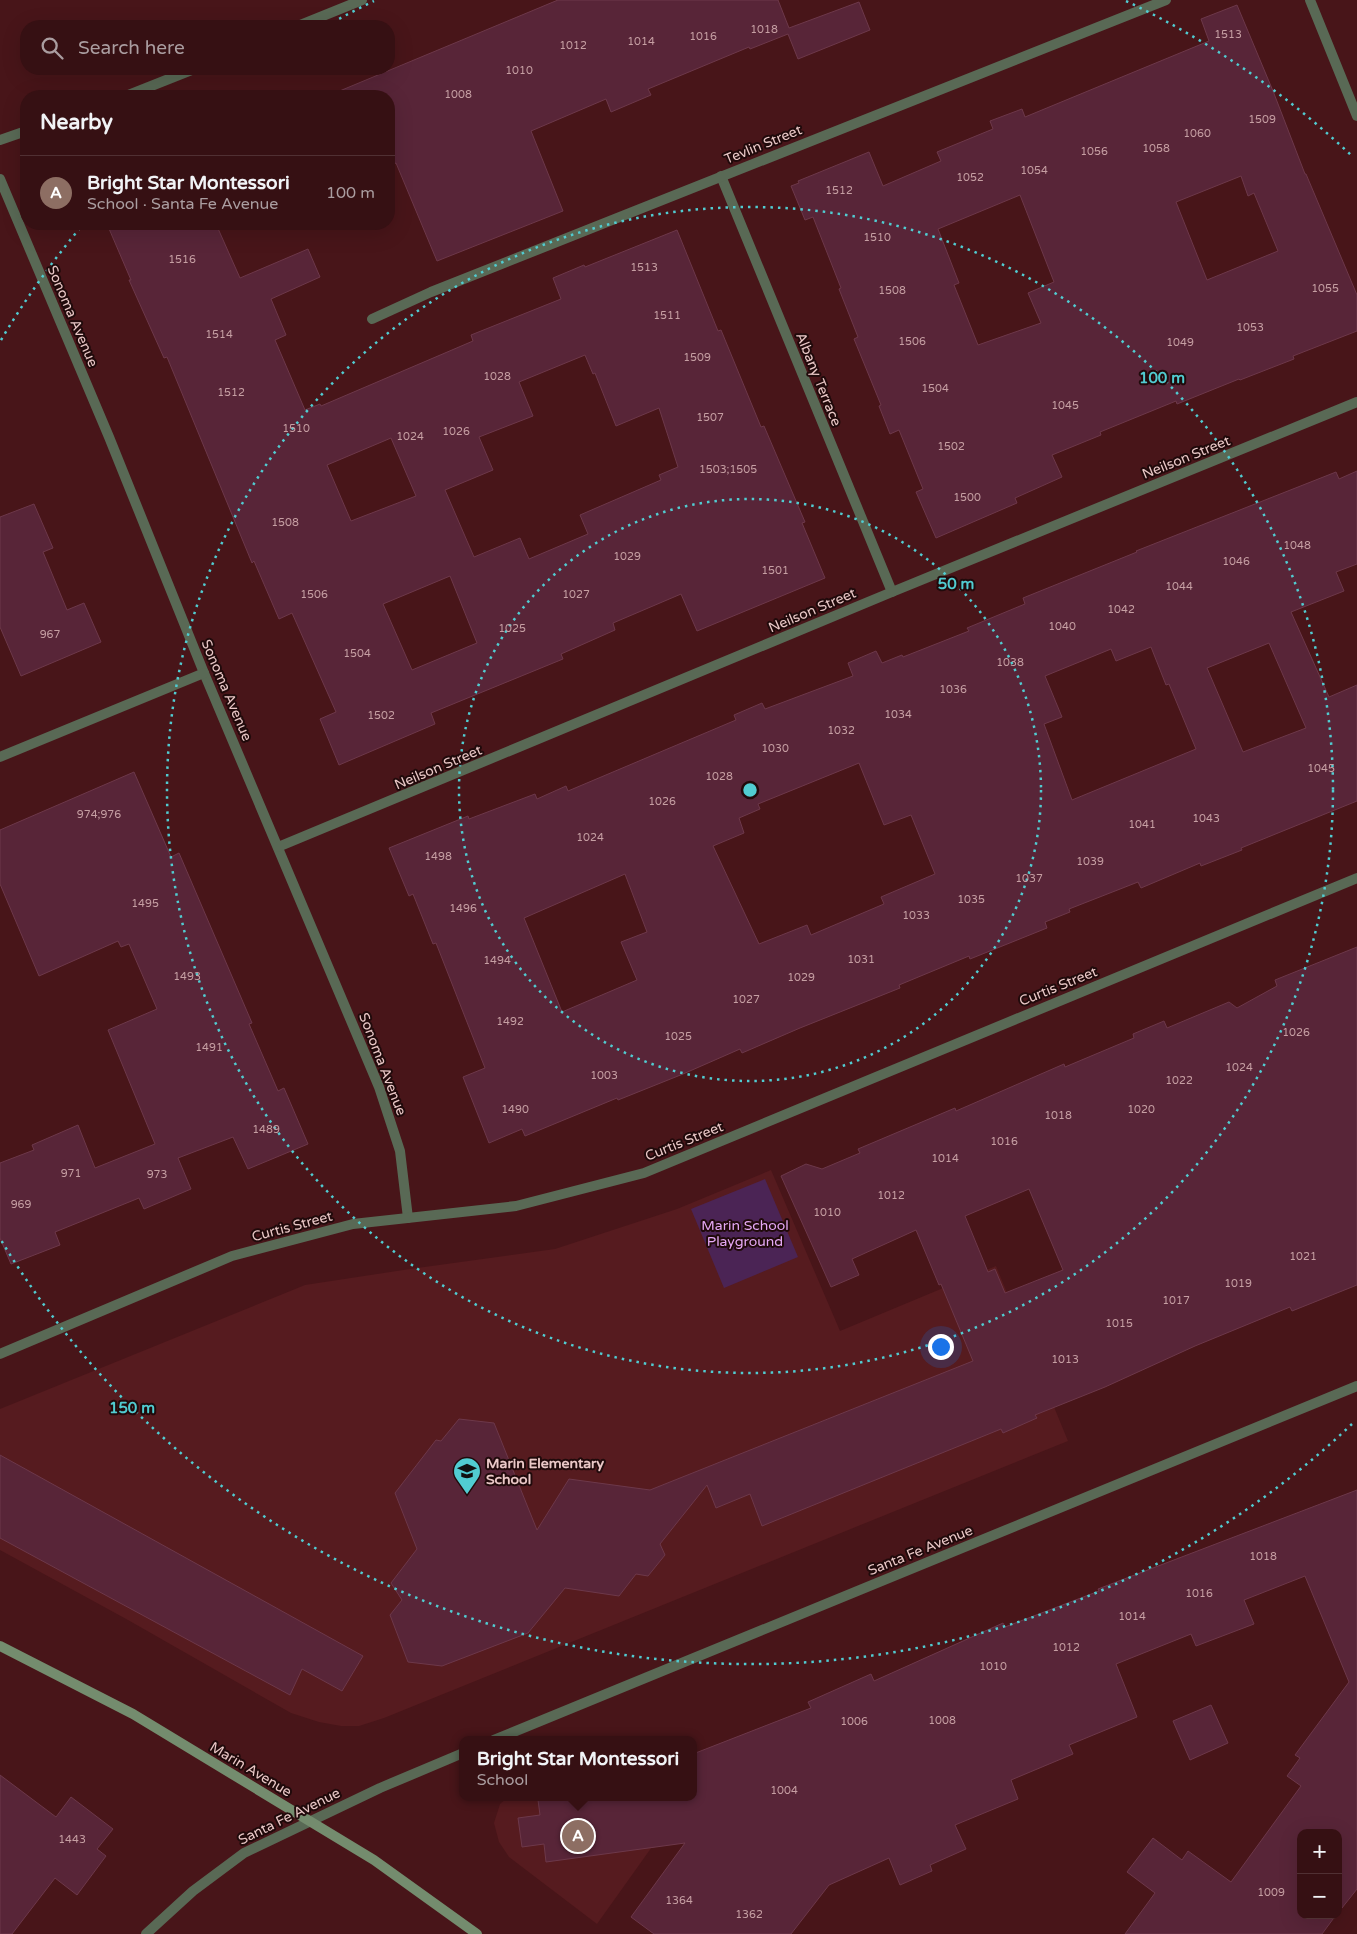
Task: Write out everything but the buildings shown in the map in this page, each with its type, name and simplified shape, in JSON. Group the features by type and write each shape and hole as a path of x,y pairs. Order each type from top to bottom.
{"main road":[{"name":"Marin Avenue","path":"0,1646 133,1714 309,1820 374,1860 478,1934"}],"street":[{"path":"313,20 362,0"},
{"name":"Tevlin Street","path":"372,319 431,292 1166,0"},
{"path":"1310,0 1357,116"},
{"path":"141,90 179,75"},
{"path":"0,140 20,133"},
{"name":"Albany Terrace","path":"721,176 892,592"},
{"name":"Sonoma Avenue","path":"0,179 20,226"},
{"name":"Sonoma Avenue","path":"22,230 109,437 204,672 379,1086 400,1151 408,1218"},
{"name":"Neilson Street","path":"278,847 892,592 1357,402"},
{"path":"0,757 204,672"},
{"name":"Curtis Street","path":"0,1354 232,1256 353,1224 516,1206 644,1172 1357,878"},
{"name":"Santa Fe Avenue","path":"504,1736 1357,1386"},
{"name":"Santa Fe Avenue","path":"146,1934 193,1891 244,1852 309,1820 459,1755"}],"shaded area":[{"name":"Marin Elementary School","path":"771,1170 840,1331 996,1266 1068,1441 384,1718 359,1726 341,1726 319,1722 291,1713 0,1550 0,1409 305,1285 555,1249 677,1209"},
{"path":"503,1801 653,1801 664,1830 597,1924 509,1857 499,1842 494,1823 500,1804"}],"green space":[{"name":"Marin School Playground","path":"765,1179 798,1257 724,1288 691,1209"}],"place":[{"name":"Marin Elementary School","path":"467,1495"},
{"name":"Bright Star Montessori","path":"578,1836"}]}
